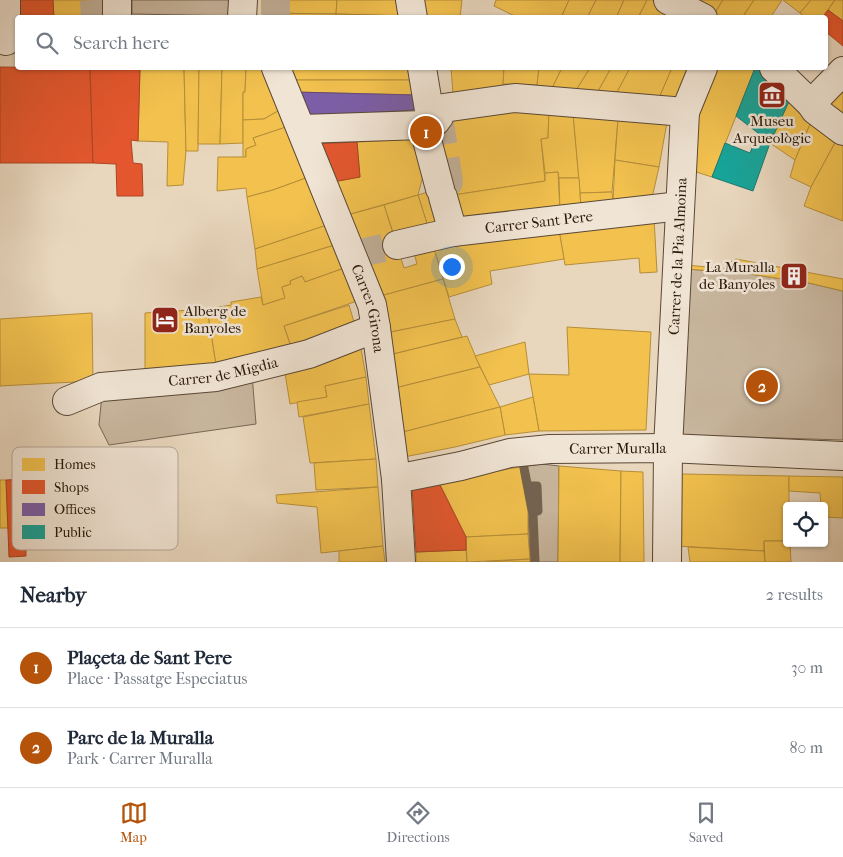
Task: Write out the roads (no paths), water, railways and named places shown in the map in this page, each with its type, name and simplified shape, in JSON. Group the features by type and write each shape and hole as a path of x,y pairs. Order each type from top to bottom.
{"street":[{"path":"6,0 10,43"},
{"path":"116,0 117,15"},
{"path":"242,15 243,0"},
{"path":"410,0 412,15"},
{"path":"668,0 697,15"},
{"name":"Carrer Girona","path":"278,70 354,255 372,305 396,480 401,562"},
{"path":"422,70 432,118 442,189 453,232"},
{"name":"Carrer de la Pia Almoina","path":"667,562 668,448 685,112 702,70"},
{"path":"776,70 815,110 843,131"},
{"path":"811,104 843,71"},
{"path":"302,129 432,118 516,98 546,105 685,112"},
{"name":"Carrer Sant Pere","path":"397,245 453,232 680,206"},
{"name":"Carrer de Migdia","path":"67,401 101,387 216,378 309,354 376,328"},
{"name":"Carrer Muralla","path":"396,480 510,453 550,449 668,448 843,456"}],"waterway":[{"path":"524,468 533,514 535,562"},
{"path":"528,486 537,486 538,511"}],"tunnel":[{"path":"94,0 95,15"},
{"path":"276,0 276,15"},
{"path":"439,117 449,182 445,184"},
{"path":"356,254 397,245"}],"place":[{"name":"Museu Arqueològic","path":"772,95"},
{"name":"Plaçeta de Sant Pere","path":"426,132"},
{"name":"La Muralla de Banyoles","path":"794,276"},
{"name":"Alberg de Banyoles","path":"165,320"},
{"name":"Parc de la Muralla","path":"762,386"}]}
